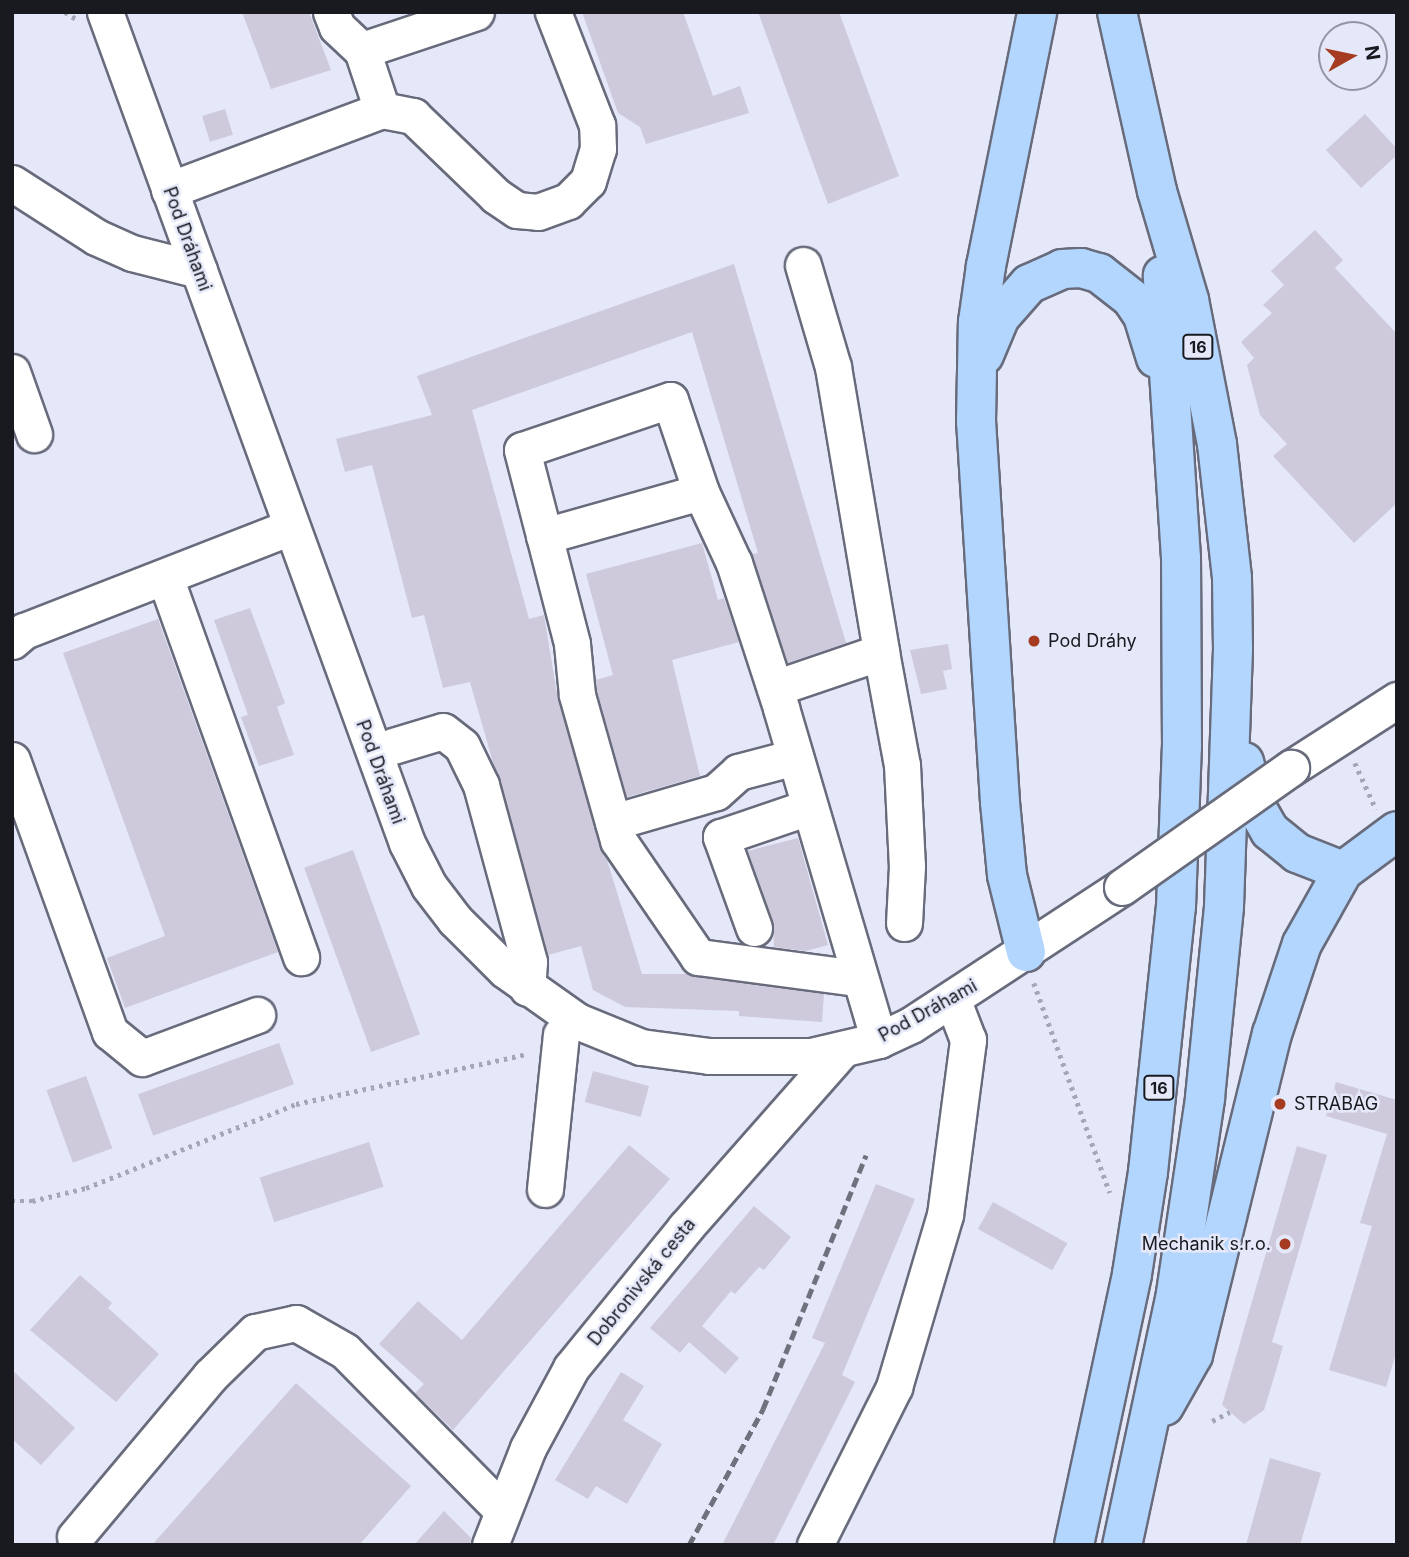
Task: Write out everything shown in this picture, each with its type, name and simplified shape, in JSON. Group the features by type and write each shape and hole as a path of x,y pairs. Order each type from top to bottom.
{"main road":[{"path":"1026,951 1007,875 1000,802 978,486 978,322 986,267 1037,12"},
{"name":"16","path":"1116,12 1157,191 1189,300 1217,443 1232,578 1231,717 1224,907 1205,1099 1176,1294 1149,1432 1122,1545"},
{"name":"16","path":"1074,1545 1107,1397 1146,1185 1175,920 1182,664 1173,422 1157,191"},
{"path":"980,363 1000,317 1030,284 1062,269 1099,273 1123,290 1143,316 1173,422"},
{"path":"1231,717 1256,807 1270,831 1297,853 1343,871"},
{"path":"1149,1432 1193,1355 1272,1034 1302,944 1343,871 1385,818"}],"street":[{"name":"Pod Dráhami","path":"105,12 407,843 429,887 455,920 527,988 577,1021 641,1047 744,1058 842,1050 879,1040 953,1001 1292,768 1397,700"},
{"path":"331,12 337,27 362,50 382,110"},
{"path":"362,50 476,12"},
{"path":"169,190 382,110 412,116 496,196 517,210 538,212 568,201 588,181 598,149 597,125 553,12"},
{"path":"12,183 96,237 132,253 199,270"},
{"path":"803,265 832,368 902,765 907,866 904,923"},
{"path":"12,354 12,372 34,434"},
{"path":"858,978 698,957 628,862 613,822 577,695 572,644 522,450 670,400 701,492 734,563 775,688 858,978 879,1040"},
{"path":"544,536 701,492"},
{"path":"12,641 24,631 291,527"},
{"path":"165,577 301,957"},
{"path":"775,688 881,652"},
{"path":"393,746 443,731 462,746 481,785 529,962 527,988"},
{"path":"613,822 716,792 738,772 795,757"},
{"path":"12,760 110,1032 142,1058 257,1015"},
{"path":"754,928 722,837 809,807"},
{"path":"815,1545 894,1387 945,1215 968,1040 953,1001"},
{"path":"545,1189 561,1035"},
{"name":"Dobronivská cesta","path":"490,1545 528,1448 571,1368 685,1228 842,1050"},
{"path":"75,1536 210,1376 255,1332 296,1322 345,1351 502,1510"}],"path":[{"path":"1354,761 1385,818"},
{"path":"1026,951 1031,978 1111,1193"},
{"path":"12,1201 32,1201 86,1188 296,1104 483,1067 542,1050 561,1035"},
{"path":"1212,1422 1230,1412"}],"building":[{"path":"242,12 309,12 331,70 271,89"},
{"path":"582,12 683,12 713,96 740,86 749,113 646,144 640,127 618,113"},
{"path":"758,12 839,12 899,176 828,204"},
{"path":"225,109 233,135 210,142 202,116"},
{"path":"1365,114 1397,149 1397,155 1361,188 1326,150"},
{"path":"1315,230 1343,260 1335,268 1397,334 1397,503 1354,543 1273,456 1287,444 1260,415 1247,365 1254,358 1241,342 1272,313 1263,305 1284,285 1271,271"},
{"path":"734,264 846,643 787,663 752,554 758,553 692,332 472,410 529,619 544,615 558,700 642,974 688,974 824,994 822,1022 739,1016 739,1011 625,1007 593,990 581,946 548,955 470,682 443,688 424,615 412,618 372,465 345,472 336,439 432,415 417,376"},
{"path":"702,543 718,600 724,598 739,642 672,660 700,776 627,797 597,691 596,680 613,675 586,574"},
{"path":"250,608 285,703 277,707 294,755 259,766 241,717 248,715 214,620"},
{"path":"158,619 278,952 125,1008 107,958 165,936 63,653"},
{"path":"948,644 952,669 943,671 947,689 921,694 910,650"},
{"path":"798,838 828,945 806,951 774,947 773,921 748,851"},
{"path":"353,850 420,1034 371,1052 304,868"},
{"path":"279,1043 294,1084 153,1136 138,1094"},
{"path":"593,1071 649,1086 641,1117 585,1102"},
{"path":"86,1076 112,1148 73,1163 47,1090"},
{"path":"1336,1082 1397,1100 1397,1350 1386,1387 1329,1370 1372,1226 1360,1223 1387,1134 1326,1116"},
{"path":"369,1142 384,1187 274,1222 260,1178"},
{"path":"629,1145 670,1179 453,1430 415,1393 424,1384 379,1344 418,1301 462,1340"},
{"name":"Mechanik s.r.o.","path":"1297,1146 1327,1155 1272,1342 1283,1346 1264,1410 1244,1424 1222,1405"},
{"path":"876,1184 915,1199 842,1375 855,1382 773,1545 722,1545 825,1343 812,1338"},
{"path":"993,1202 1067,1243 1052,1270 978,1229"},
{"path":"754,1206 791,1237 764,1270 759,1267 735,1294 731,1291 702,1326 739,1358 725,1374 689,1342 680,1353 650,1328"},
{"path":"80,1275 112,1303 108,1308 159,1354 116,1402 30,1330"},
{"path":"12,1370 75,1428 41,1465 12,1439"},
{"path":"621,1372 644,1386 623,1420 662,1444 627,1504 596,1486 588,1499 555,1480"},
{"path":"296,1383 411,1486 359,1545 152,1545"},
{"path":"1270,1458 1321,1473 1300,1545 1246,1545"},
{"path":"444,1511 471,1538 470,1545 414,1545"}],"railway":[{"path":"689,1545 763,1409 866,1155"}],"place":[{"name":"Pod Dráhy","path":"1034,641"},
{"name":"STRABAG","path":"1280,1104"},
{"name":"Mechanik s.r.o.","path":"1285,1244"}]}
